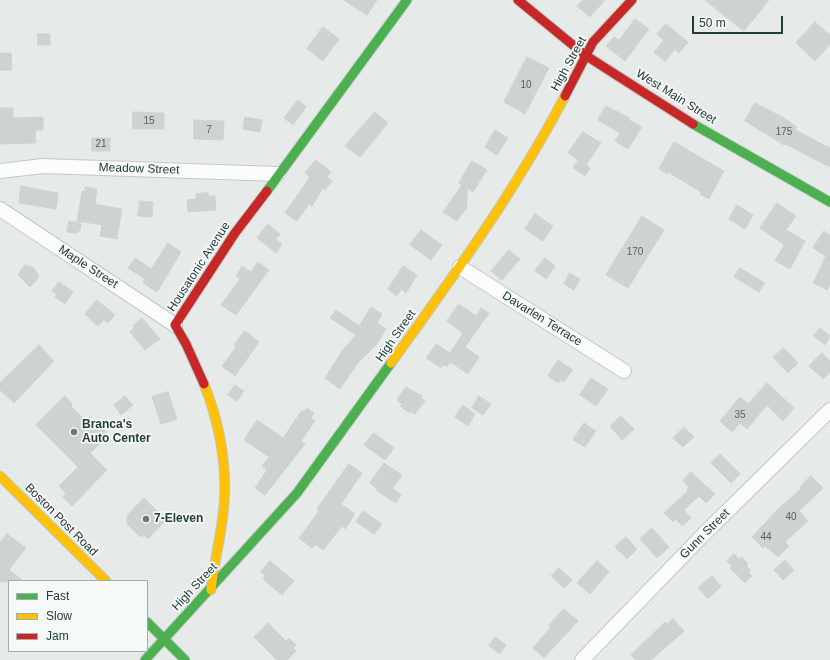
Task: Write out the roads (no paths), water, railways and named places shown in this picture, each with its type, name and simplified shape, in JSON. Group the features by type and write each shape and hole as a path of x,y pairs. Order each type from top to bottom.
{"main road":[{"name":"Housatonic Avenue","path":"210,590 212,566 224,507 224,471 214,416 192,353 176,325 234,233 317,125 407,0"},
{"name":"West Main Street","path":"518,0 566,41 585,55 698,127 830,202"},
{"name":"High Street","path":"145,660 165,640 297,493 460,267 553,119 593,42 632,0"},
{"name":"Boston Post Road","path":"0,476 105,580"},
{"path":"148,623 185,660"}],"street":[{"name":"Meadow Street","path":"0,172 43,166 278,174"},
{"name":"Maple Street","path":"0,209 176,325"},
{"name":"Davarlen Terrace","path":"460,267 624,371"},
{"name":"Gunn Street","path":"582,660 704,534 830,410"}],"place":[{"name":"Branca's Auto Center","path":"74,432"},
{"name":"7-Eleven","path":"146,519"}]}
